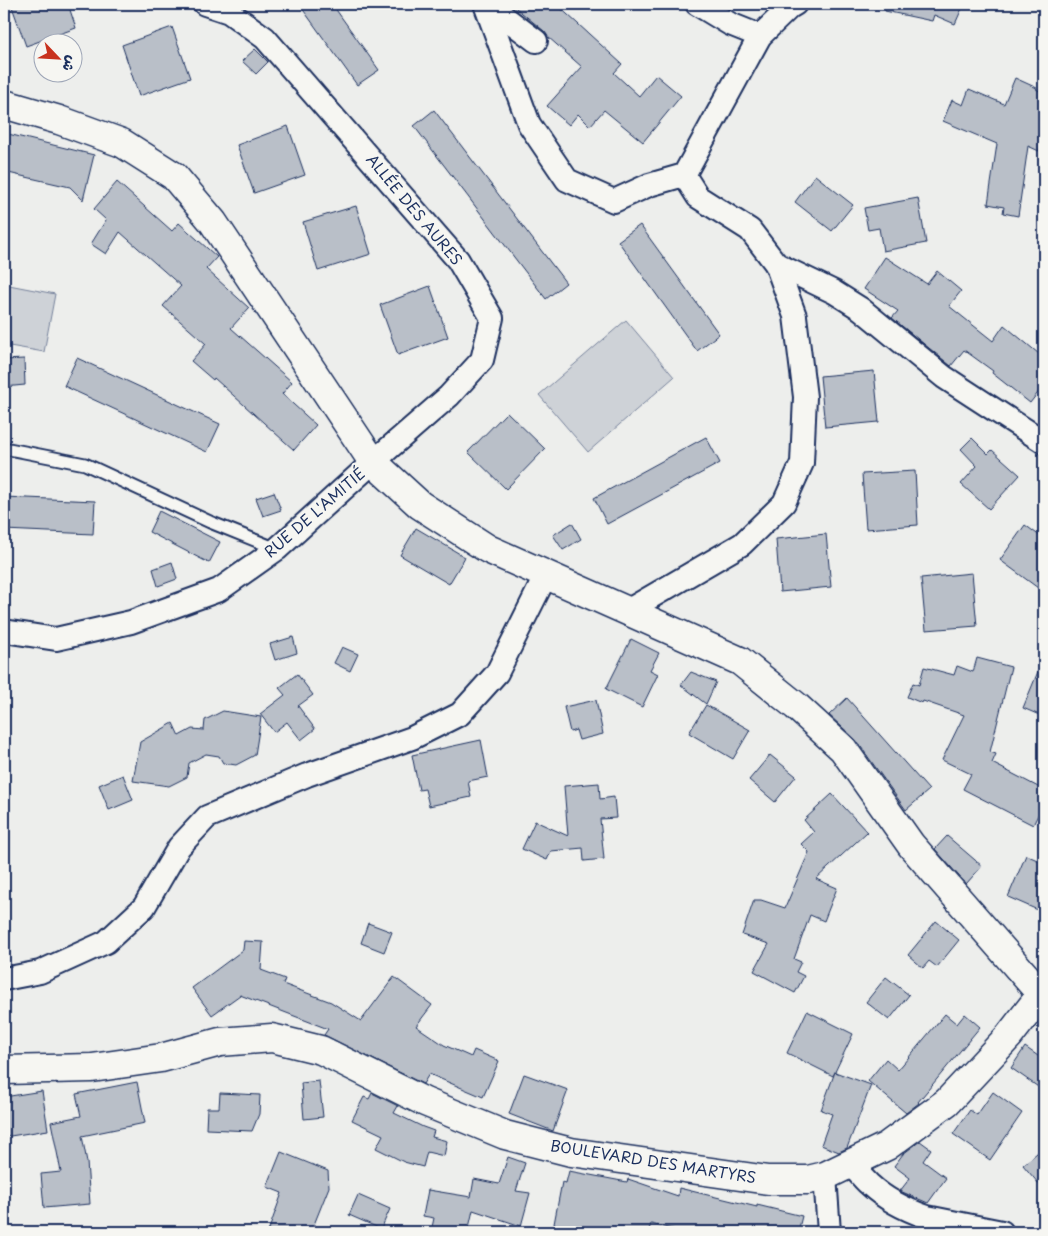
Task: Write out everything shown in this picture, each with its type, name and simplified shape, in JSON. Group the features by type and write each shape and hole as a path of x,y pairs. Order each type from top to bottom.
{"street":[{"name":"ALLÉE DES AURES","path":"206,4 229,12 266,38 458,260 492,318 482,360 449,396 373,462"},
{"path":"486,4 536,41"},
{"path":"486,4 530,124 567,180 614,201 649,185 684,175 760,36 790,5"},
{"path":"697,4 730,24 760,36"},
{"path":"4,104 60,120 122,143 174,176 213,222 373,462 420,506 488,549 740,661 796,706 843,749 911,845 1043,993"},
{"path":"627,611 742,544 784,503 802,463 805,397 795,316 776,264 750,230 698,197 684,175"},
{"path":"776,264 834,292 861,309 944,377 1044,442"},
{"name":"RUE DE L'AMITIÉ","path":"4,632 56,639 131,622 219,590 277,549 373,462"},
{"path":"4,979 40,972 106,942 144,907 179,846 207,817 307,774 412,738 460,714 497,673 546,575"},
{"name":"BOULEVARD DES MARTYRS","path":"4,1070 92,1068 161,1058 220,1042 272,1038 321,1050 425,1102 504,1135 562,1150 768,1180 808,1180 824,1176 887,1146 947,1102 1009,1036 1043,993"},
{"path":"851,1164 869,1185 883,1195 917,1213 1002,1232"},
{"path":"824,1176 829,1232"}],"lane":[{"path":"4,448 85,464 202,518 277,549"}],"shaded area":[{"path":"4,284 55,294 44,352 4,345"},
{"path":"626,320 674,377 588,452 539,395"}],"building":[{"path":"11,4 68,4 76,28 65,32 32,32 32,44 26,46"},
{"path":"299,4 332,4 379,70 357,85"},
{"path":"511,4 556,4 622,64 614,73 639,96 656,75 681,96 643,142 604,110 590,126 578,114 569,125 547,106 582,67 548,37 544,31"},
{"path":"886,4 964,4 955,24 934,15 932,21 885,11"},
{"path":"172,27 190,78 139,96 122,45"},
{"path":"255,49 268,62 256,74 242,61"},
{"path":"1015,78 1044,93 1044,140 1039,151 1028,146 1018,216 1003,213 1004,207 988,204 997,144 943,121 952,100 963,105 969,89 1004,104"},
{"path":"434,110 566,283 546,299 414,126"},
{"path":"288,126 305,175 254,193 237,145"},
{"path":"4,133 94,155 83,200 70,187 4,172"},
{"path":"815,175 853,205 832,231 795,202"},
{"path":"117,182 172,231 179,223 217,257 206,269 249,308 231,328 292,382 282,394 316,425 294,450 214,378 213,380 191,361 206,344 163,306 181,286 120,232 106,254 91,244 106,220 94,209"},
{"path":"918,198 926,243 883,251 879,228 868,230 864,208"},
{"path":"356,206 371,254 318,271 303,222"},
{"path":"640,225 719,334 697,351 618,241"},
{"path":"885,257 927,284 937,271 961,291 949,306 993,341 1004,325 1044,358 1044,385 1030,403 992,373 993,371 964,350 951,366 892,318 898,311 864,289"},
{"path":"430,286 448,337 398,355 380,305"},
{"path":"77,358 220,424 207,452 64,386"},
{"path":"24,359 25,385 4,387 4,360"},
{"path":"874,371 879,422 825,427 820,376"},
{"path":"507,412 545,449 506,489 468,452"},
{"path":"706,437 720,463 607,524 594,498"},
{"path":"972,438 988,454 992,450 1020,475 989,509 961,484 977,466 961,449"},
{"path":"915,471 918,525 866,529 862,474"},
{"path":"274,492 281,510 263,516 256,498"},
{"path":"4,497 95,501 93,534 4,530"},
{"path":"159,511 220,542 209,563 149,532"},
{"path":"572,523 581,539 563,550 553,535"},
{"path":"1025,525 1044,539 1044,580 1038,588 1000,560"},
{"path":"416,528 465,557 449,584 400,555"},
{"path":"826,534 831,587 780,592 776,539"},
{"path":"172,562 177,579 158,586 153,569"},
{"path":"972,573 977,626 926,630 921,578"},
{"path":"293,637 297,653 275,660 270,644"},
{"path":"631,639 659,653 650,670 658,674 642,707 606,689"},
{"path":"342,647 358,654 350,671 334,663"},
{"path":"1044,657 1044,717 1023,708"},
{"path":"977,658 1011,667 990,752 996,754 992,763 1044,790 1044,803 1033,825 963,789 971,774 942,760 964,715 907,697 913,683 919,685 924,667 954,675 957,666 973,672"},
{"path":"691,672 716,682 706,704 681,685"},
{"path":"297,674 313,695 298,706 315,729 301,740 287,722 274,732 260,714 285,695 279,688"},
{"path":"847,698 929,790 906,810 856,740 829,715"},
{"path":"596,700 603,734 579,740 576,730 570,732 564,707"},
{"path":"706,705 750,730 733,759 689,733"},
{"path":"223,711 261,717 255,755 236,765 223,763 219,756 206,754 189,763 187,777 169,786 133,781 140,742 173,723 179,736 192,729 204,730 205,720"},
{"path":"481,740 488,777 468,781 471,797 429,806 425,789 419,790 412,755"},
{"path":"770,755 796,776 775,802 749,780"},
{"path":"123,775 133,800 109,810 99,785"},
{"path":"599,783 600,799 614,797 616,818 600,819 604,859 584,861 583,848 551,851 547,860 522,849 535,821 568,836 564,786"},
{"path":"832,794 867,832 816,879 837,888 824,921 810,915 794,959 801,962 796,972 804,976 795,993 754,971 769,944 742,935 754,900 761,900 785,908 809,852 801,844 814,832 804,820"},
{"path":"947,836 982,866 966,884 935,849"},
{"path":"1026,855 1044,863 1044,900 1040,911 1008,897"},
{"path":"936,921 959,940 937,967 929,961 923,968 908,955"},
{"path":"368,923 392,932 384,952 361,943"},
{"path":"244,941 263,942 261,970 285,979 283,984 331,1002 361,1021 394,977 432,1005 416,1026 444,1045 471,1057 474,1050 499,1061 483,1097 429,1074 423,1084 324,1035 328,1029 240,995 212,1015 192,988 243,950"},
{"path":"886,977 909,995 889,1020 866,1002"},
{"path":"807,1011 853,1034 833,1076 787,1053"},
{"path":"945,1014 957,1024 965,1014 980,1027 919,1103 906,1113 868,1081 886,1059 898,1070"},
{"path":"1025,1047 1044,1060 1044,1091 1011,1068"},
{"path":"835,1072 871,1085 847,1148 839,1152 821,1145 832,1114 821,1110"},
{"path":"524,1074 568,1090 553,1131 509,1114"},
{"path":"319,1081 323,1117 304,1119 301,1083"},
{"path":"137,1082 145,1123 82,1136 87,1162 90,1204 44,1208 41,1174 61,1172 51,1122 81,1116 76,1094"},
{"path":"42,1091 48,1130 4,1137 4,1097"},
{"path":"993,1092 1022,1113 990,1160 953,1134 970,1110 977,1115"},
{"path":"220,1093 260,1095 259,1114 252,1131 206,1129 207,1108 219,1108"},
{"path":"372,1093 398,1106 394,1113 434,1131 432,1137 447,1141 444,1156 427,1152 423,1167 404,1162 376,1148 383,1135 352,1120 364,1097 369,1099"},
{"path":"920,1141 931,1149 923,1161 946,1178 928,1203 900,1191 910,1178 894,1166 903,1154"},
{"path":"1044,1147 1044,1190 1023,1165"},
{"path":"281,1152 328,1171 329,1187 311,1232 268,1232 282,1193 267,1187"},
{"path":"508,1157 525,1163 516,1191 530,1193 521,1226 473,1210 468,1232 431,1232 434,1218 423,1216 428,1190 471,1197 474,1179 499,1184"},
{"path":"569,1171 627,1182 628,1179 678,1196 679,1188 802,1216 798,1232 685,1232 651,1224 648,1232 598,1232 554,1224 562,1182 566,1183"},
{"path":"358,1195 390,1209 381,1229 349,1215"}]}
